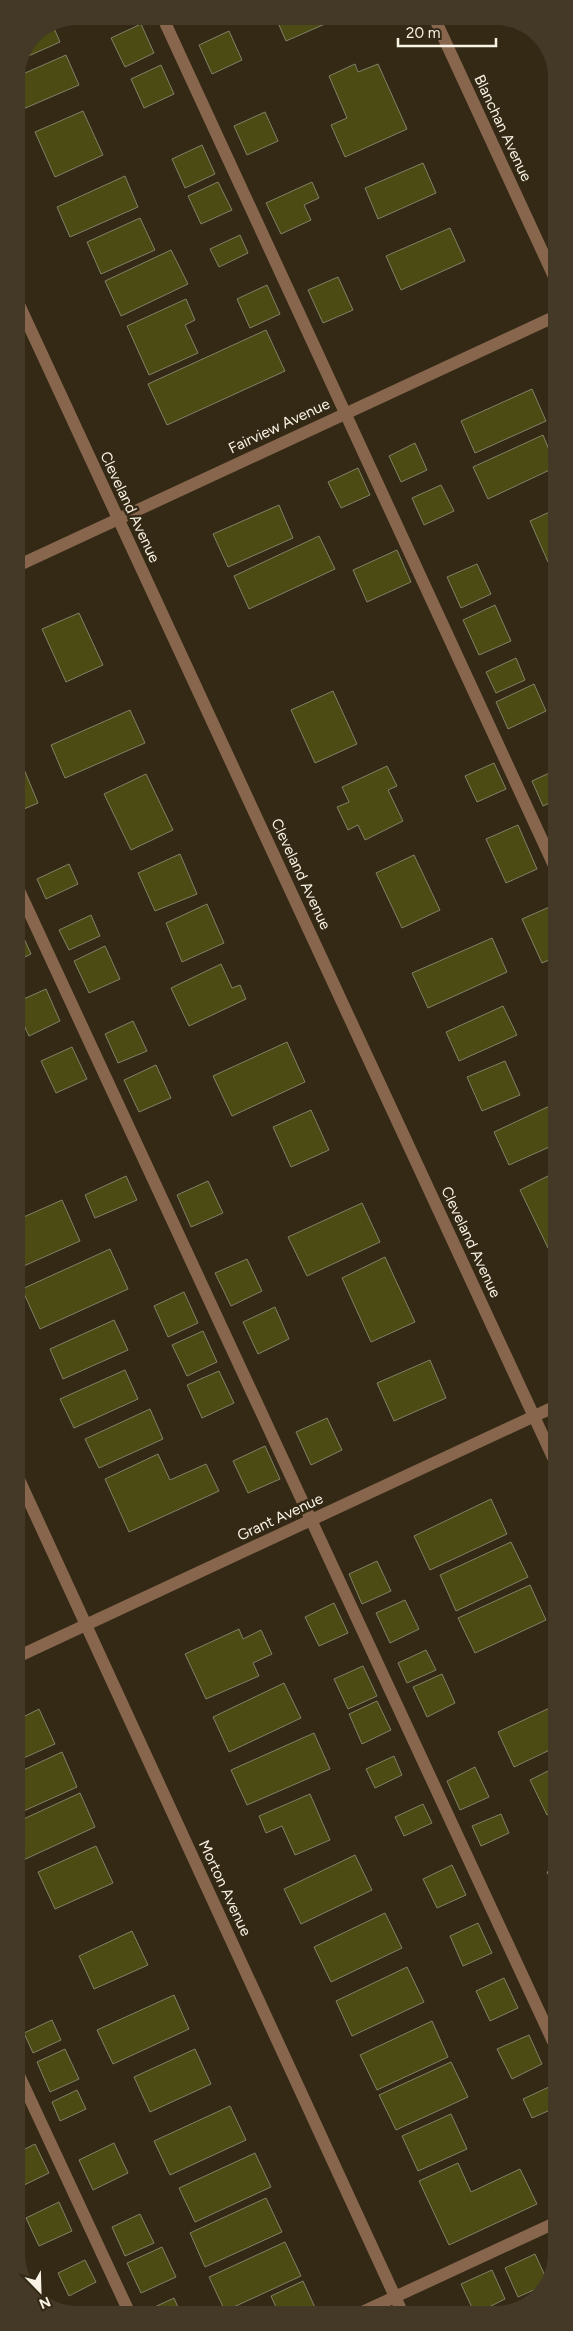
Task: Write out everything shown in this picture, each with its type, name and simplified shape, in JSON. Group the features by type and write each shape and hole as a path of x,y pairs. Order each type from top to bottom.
{"street":[{"path":"166,25 548,853"},
{"name":"Blanchan Avenue","path":"438,25 548,264"},
{"name":"Cleveland Avenue","path":"25,318 548,1447"},
{"name":"Fairview Avenue","path":"25,562 548,320"},
{"path":"25,903 548,2031"},
{"name":"Grant Avenue","path":"25,1653 548,1410"},
{"name":"Morton Avenue","path":"25,1492 400,2306"},
{"path":"25,2087 126,2306"},
{"path":"376,2306 548,2226"}],"building":[{"path":"141,25 154,53 125,67 111,38"},
{"path":"279,25 323,25 286,41"},
{"path":"55,30 60,42 30,55 40,40"},
{"path":"229,31 242,60 212,74 199,45"},
{"path":"66,55 79,85 25,108 25,73"},
{"path":"355,64 358,72 378,64 407,129 345,157 331,125 347,118 329,76"},
{"path":"161,65 174,94 144,108 131,79"},
{"path":"83,111 103,155 55,177 35,132"},
{"path":"265,112 278,141 247,155 234,126"},
{"path":"202,145 215,174 185,188 172,159"},
{"path":"423,163 436,193 378,219 365,188"},
{"path":"125,176 138,207 70,237 57,207"},
{"path":"218,182 232,210 201,224 188,196"},
{"path":"312,182 319,198 304,205 311,220 281,234 266,203"},
{"path":"140,218 155,250 101,274 87,242"},
{"path":"450,228 465,261 401,290 386,256"},
{"path":"240,235 248,253 219,267 210,249"},
{"path":"171,250 188,284 121,316 105,281"},
{"path":"338,277 353,310 323,323 308,290"},
{"path":"267,285 280,314 250,328 237,299"},
{"path":"186,299 195,320 185,325 198,353 149,375 127,326"},
{"path":"266,330 285,371 167,425 148,384"},
{"path":"532,389 546,421 475,453 461,421"},
{"path":"543,435 548,447 548,471 488,499 473,467"},
{"path":"415,443 427,470 401,482 389,456"},
{"path":"358,468 370,495 341,508 328,482"},
{"path":"441,485 454,511 424,525 412,498"},
{"path":"279,505 293,538 228,567 213,534"},
{"path":"548,513 548,562 530,521"},
{"path":"319,536 335,569 249,609 234,576"},
{"path":"397,550 411,582 367,602 353,570"},
{"path":"477,564 491,594 461,608 447,577"},
{"path":"495,605 511,641 479,655 463,620"},
{"path":"79,613 103,665 66,682 42,629"},
{"path":"516,658 525,680 496,693 486,672"},
{"path":"534,684 546,711 508,729 496,702"},
{"path":"333,691 357,744 315,763 291,710"},
{"path":"130,710 145,743 65,778 51,745"},
{"path":"494,763 506,789 477,802 465,776"},
{"path":"387,766 397,786 388,790 403,821 365,840 358,825 348,830 337,807 349,802 342,787"},
{"path":"25,772 38,803 25,809"},
{"path":"146,774 173,830 131,850 104,794"},
{"path":"548,774 548,804 543,806 532,781"},
{"path":"518,825 537,869 506,883 486,839"},
{"path":"180,854 197,894 155,911 138,873"},
{"path":"414,855 440,910 402,928 376,873"},
{"path":"69,864 78,884 46,899 37,879"},
{"path":"207,904 224,943 182,962 166,923"},
{"path":"548,908 548,960 542,963 522,919"},
{"path":"91,915 100,936 69,950 59,930"},
{"path":"492,938 507,972 428,1008 412,973"},
{"path":"25,941 31,954 25,957"},
{"path":"105,946 120,979 89,993 74,961"},
{"path":"221,964 232,988 240,985 246,999 189,1026 171,988"},
{"path":"46,989 60,1021 29,1036 25,1027 25,998"},
{"path":"503,1006 517,1035 459,1061 446,1032"},
{"path":"133,1021 147,1051 118,1063 105,1034"},
{"path":"287,1042 305,1082 232,1116 213,1076"},
{"path":"72,1047 87,1079 56,1093 41,1061"},
{"path":"505,1061 520,1095 482,1111 467,1077"},
{"path":"156,1065 171,1098 139,1112 124,1080"},
{"path":"548,1107 548,1148 509,1165 494,1132"},
{"path":"311,1110 329,1150 291,1167 273,1127"},
{"path":"126,1176 137,1200 95,1218 85,1195"},
{"path":"548,1176 548,1248 520,1190"},
{"path":"208,1181 223,1213 191,1227 177,1195"},
{"path":"62,1200 80,1241 25,1265 25,1216"},
{"path":"362,1203 380,1242 307,1276 288,1237"},
{"path":"110,1249 128,1289 40,1329 25,1296 25,1288"},
{"path":"385,1257 415,1322 371,1342 342,1278"},
{"path":"247,1259 262,1291 231,1306 215,1273"},
{"path":"184,1292 198,1323 168,1337 154,1306"},
{"path":"275,1307 289,1339 258,1354 243,1322"},
{"path":"114,1320 128,1350 63,1379 50,1349"},
{"path":"203,1331 217,1362 187,1376 172,1345"},
{"path":"430,1360 446,1398 394,1421 377,1383"},
{"path":"125,1370 138,1399 74,1428 60,1399"},
{"path":"219,1371 234,1403 202,1418 187,1385"},
{"path":"150,1409 163,1439 99,1468 85,1439"},
{"path":"327,1418 342,1450 311,1465 296,1432"},
{"path":"265,1446 280,1479 248,1493 233,1461"},
{"path":"158,1454 170,1480 206,1464 219,1491 129,1532 105,1479"},
{"path":"491,1499 507,1534 430,1570 414,1536"},
{"path":"511,1542 528,1577 456,1611 440,1575"},
{"path":"377,1561 391,1591 362,1604 349,1574"},
{"path":"530,1585 546,1620 475,1653 458,1618"},
{"path":"405,1600 419,1629 390,1643 376,1613"},
{"path":"334,1603 348,1633 319,1646 305,1617"},
{"path":"239,1629 243,1639 261,1630 272,1654 253,1663 259,1676 206,1699 185,1654"},
{"path":"426,1650 436,1670 407,1683 398,1663"},
{"path":"363,1666 377,1696 348,1709 334,1679"},
{"path":"442,1674 455,1703 427,1717 413,1687"},
{"path":"284,1683 301,1718 229,1752 213,1717"},
{"path":"377,1701 391,1730 362,1744 349,1714"},
{"path":"39,1709 55,1744 25,1757 25,1716"},
{"path":"548,1709 548,1751 514,1767 498,1732"},
{"path":"314,1733 330,1769 247,1805 231,1770"},
{"path":"62,1752 77,1787 25,1810 25,1769"},
{"path":"394,1756 402,1775 375,1788 366,1769"},
{"path":"475,1767 489,1797 460,1810 447,1781"},
{"path":"548,1771 548,1814 547,1815 530,1780"},
{"path":"80,1793 95,1827 25,1859 25,1818"},
{"path":"310,1794 330,1840 295,1855 282,1826 266,1833 259,1816"},
{"path":"423,1804 432,1823 404,1836 395,1817"},
{"path":"501,1814 509,1833 481,1846 472,1826"},
{"path":"96,1846 113,1883 55,1909 38,1872"},
{"path":"355,1855 372,1890 301,1924 284,1889"},
{"path":"452,1865 466,1895 437,1908 423,1879"},
{"path":"385,1913 402,1948 331,1982 314,1947"},
{"path":"478,1923 492,1953 463,1966 450,1936"},
{"path":"132,1931 148,1965 94,1989 79,1956"},
{"path":"407,1967 424,2002 352,2036 336,2001"},
{"path":"504,1978 518,2008 490,2021 476,1991"},
{"path":"174,1995 189,2029 113,2064 97,2030"},
{"path":"52,2020 61,2040 33,2053 25,2033"},
{"path":"432,2021 448,2057 377,2090 360,2055"},
{"path":"529,2035 542,2064 512,2079 497,2049"},
{"path":"65,2049 79,2079 50,2092 37,2062"},
{"path":"195,2049 211,2084 150,2112 134,2077"},
{"path":"451,2062 468,2097 396,2130 379,2095"},
{"path":"548,2087 548,2111 532,2118 523,2099"},
{"path":"77,2090 86,2109 60,2121 52,2102"},
{"path":"230,2106 246,2140 170,2175 154,2141"},
{"path":"451,2114 467,2149 418,2171 402,2136"},
{"path":"114,2143 128,2173 93,2190 79,2160"},
{"path":"35,2144 49,2173 25,2185 25,2149"},
{"path":"255,2153 271,2187 195,2222 179,2188"},
{"path":"458,2163 471,2192 520,2169 537,2204 449,2245 419,2181"},
{"path":"266,2198 282,2232 205,2267 190,2233"},
{"path":"59,2202 72,2231 39,2246 26,2218"},
{"path":"140,2214 154,2243 125,2256 112,2227"},
{"path":"285,2242 301,2276 236,2306 223,2306 209,2277"},
{"path":"162,2247 176,2277 141,2293 127,2263"},
{"path":"535,2254 544,2273 532,2291 518,2297 505,2268"},
{"path":"85,2260 96,2282 69,2296 58,2273"},
{"path":"492,2270 505,2299 491,2306 471,2306 461,2284"},
{"path":"303,2281 314,2306 275,2306 271,2296"},
{"path":"174,2298 178,2306 157,2306"}]}
